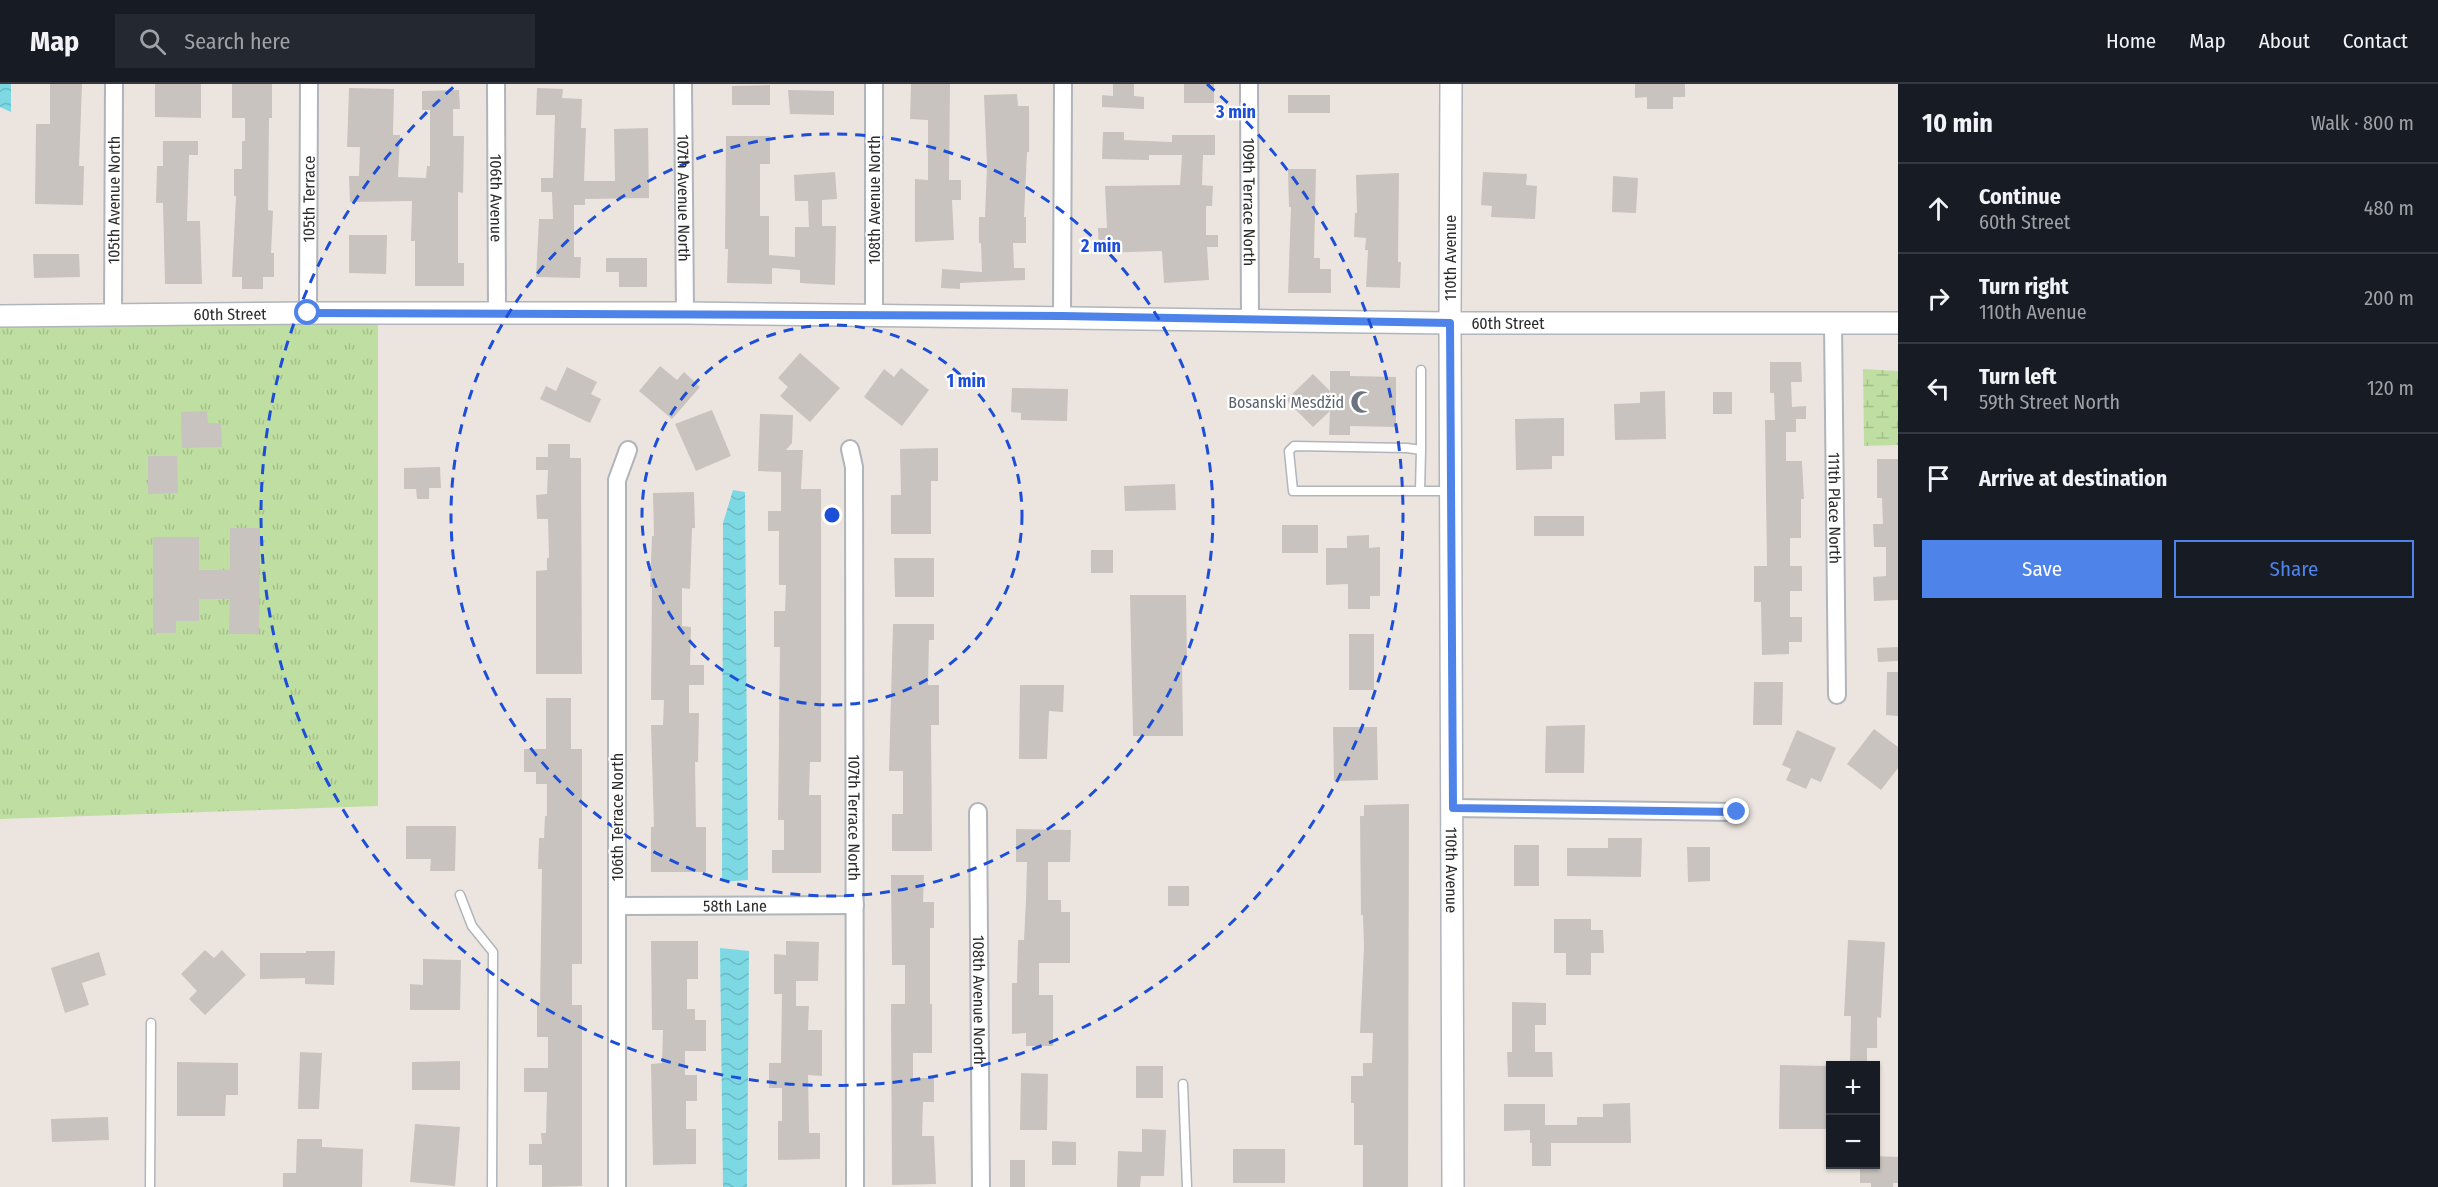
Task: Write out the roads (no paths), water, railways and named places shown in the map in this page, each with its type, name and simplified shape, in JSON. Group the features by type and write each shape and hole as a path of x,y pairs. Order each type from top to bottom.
{"street":[{"name":"105th Avenue North","path":"113,316 114,84"},
{"name":"105th Terrace","path":"308,313 309,84"},
{"name":"106th Avenue","path":"496,84 497,313"},
{"name":"107th Avenue North","path":"683,84 685,313"},
{"name":"108th Avenue North","path":"874,84 874,316"},
{"path":"1062,84 1062,316"},
{"name":"109th Terrace North","path":"1249,84 1250,320"},
{"name":"110th Avenue","path":"1451,84 1453,1187"},
{"name":"60th Street","path":"0,316 685,313 1062,316 1450,323 1898,322"},
{"name":"111th Place North","path":"1833,322 1837,695"},
{"name":"107th Terrace North","path":"850,449 854,466 855,1187"},
{"name":"106th Terrace North","path":"617,1187 617,480 628,450"},
{"path":"1453,808 1737,812"},
{"name":"108th Avenue North","path":"978,813 981,1187"},
{"name":"58th Lane","path":"617,906 855,905"}],"lane":[{"path":"1420,370 1420,491"},
{"path":"1420,450 1294,446 1289,451 1293,491 1451,491"},
{"path":"460,895 472,926 493,952 492,1187"},
{"path":"150,1187 151,1023"},
{"path":"1183,1084 1187,1187"}],"water":[{"path":"0,84 11,84 11,112 0,107"},
{"path":"733,490 745,492 748,880 722,882 723,523"},
{"path":"720,948 749,951 747,1187 723,1187"}],"place":[{"name":"Bosanski Mesdžid","path":"1362,402"}]}
